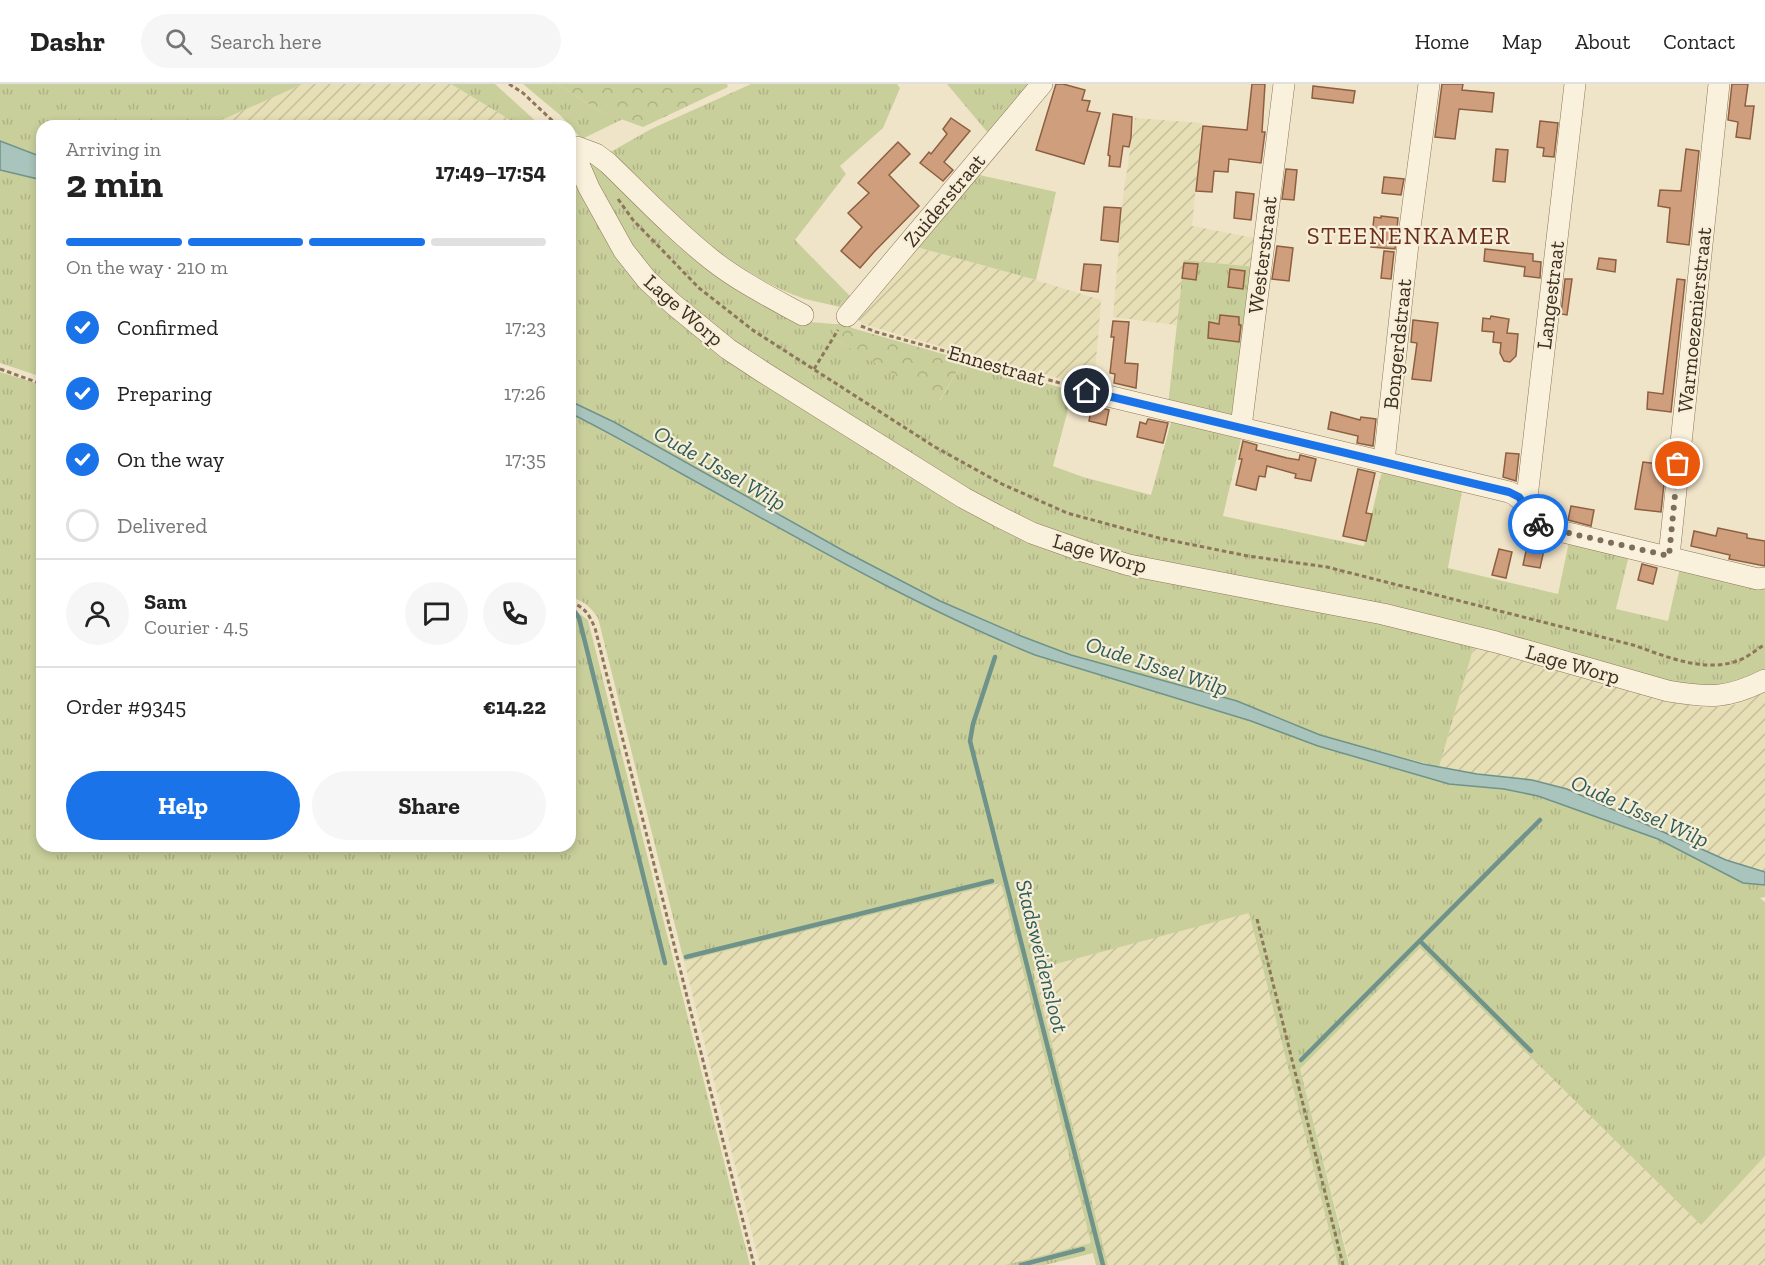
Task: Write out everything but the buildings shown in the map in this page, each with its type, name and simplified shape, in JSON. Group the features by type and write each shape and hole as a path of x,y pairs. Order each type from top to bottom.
{"street":[{"name":"Zuiderstraat","path":"847,316 1042,84"},
{"name":"Westerstraat","path":"1240,427 1284,84"},
{"name":"Bongerdstraat","path":"1384,461 1409,235 1429,84"},
{"name":"Langestraat","path":"1526,506 1575,84"},
{"name":"Warmoezenierstraat","path":"1669,556 1719,84"},
{"name":"Lage Worp","path":"803,315 737,278 714,261 689,241 608,162 596,154 577,147 579,165 589,188 624,250 647,280 696,324 763,372 883,448 964,498 1032,532 1129,565 1383,614 1496,642 1668,691 1720,697 1743,692 1765,680"},
{"path":"1087,391 1509,492 1519,497 1531,516 1543,527 1758,579 1765,578"}],"path":[{"path":"509,84 523,93 552,120"},
{"path":"612,192 633,220 699,288 754,331 935,447 1002,484 1067,513 1159,538 1248,556 1327,567 1700,664 1737,661 1765,644"},
{"path":"814,369 847,316"},
{"name":"Ennestraat","path":"847,316 876,332 1087,391"},
{"path":"0,369 36,382"},
{"path":"576,604 589,614 595,628 754,1265"},
{"path":"1257,919 1343,1265"}],"shaded area":[{"path":"303,84 451,84 509,120 222,120"},
{"path":"1135,118 1202,123 1192,226 1260,239 1257,267 1185,260 1176,325 1113,317 1123,197"},
{"path":"913,246 1101,300 1094,385 1088,386 970,355 863,324 857,319"},
{"path":"1474,646 1659,699 1698,707 1737,704 1765,690 1765,872 1727,860 1567,789 1532,780 1439,767"},
{"path":"1001,883 1091,1243 1005,1265 760,1265 684,961"},
{"path":"1249,912 1338,1265 1108,1265 1033,970"},
{"path":"1420,948 1700,1224 1765,1156 1765,1265 1350,1265 1300,1069"}],"green space":[{"path":"0,84 303,84 222,120 36,120 36,155 0,141"},
{"path":"451,84 495,84 534,120 509,120"},
{"path":"523,84 558,84 599,111 623,119 582,139 576,132 576,120 565,120"},
{"path":"558,84 727,84 728,87 643,127 599,111"},
{"path":"751,84 897,84 900,88 883,128 840,166 846,174 795,240 850,296 840,307 805,299 777,288 724,256 675,216 607,154 651,129"},
{"path":"947,84 1037,84 993,139"},
{"path":"593,159 671,229 810,322 834,324 836,340 940,400 964,360 1073,391 1053,466 1083,477 1151,495 1173,415 1243,431 1223,516 1364,546 1383,467 1463,486 1448,568 1558,594 1570,537 1630,551 1616,609 1668,621 1681,563 1765,583 1765,673 1711,693 1142,562 1032,524 964,489 771,367 677,301 630,254 587,164"},
{"path":"0,170 36,179 36,375 0,363"},
{"path":"975,174 1056,192 1036,280 913,246"},
{"path":"576,179 611,249 767,383 892,465 982,518 1036,546 1101,567 1359,618 1474,646 1439,767 1320,735 1237,701 1071,655 1021,636 940,601 844,551 614,422 576,404"},
{"path":"1184,260 1257,267 1234,418 1168,405"},
{"path":"834,324 847,324 852,328 964,360 939,401 836,340"},
{"path":"0,372 36,383 36,852 576,852 576,611 588,620 750,1265 0,1265"},
{"path":"576,416 912,599 984,634 1035,655 1251,721 1318,746 1448,784 1504,789 1538,796 1658,839 1743,883 1765,885 1765,897 1760,898 1765,902 1765,1156 1701,1225 1420,948 1300,1069 1349,1265 1338,1265 1249,913 1033,970 1108,1265 1096,1265 1093,1253 1045,1265 1005,1265 1091,1243 1001,883 684,961 598,618 586,604 576,599"}],"water":[{"path":"0,141 36,155 36,179 0,170"},
{"path":"576,404 614,422 844,551 940,601 1021,636 1071,655 1237,701 1320,735 1423,764 1477,774 1532,780 1567,789 1726,860 1765,872 1765,885 1743,883 1658,839 1538,796 1504,789 1449,784 1318,746 1251,721 1035,655 900,593 576,416"}],"waterway":[{"path":"576,614 665,963"},
{"name":"Stadsweidensloot","path":"995,657 973,724 970,741 1103,1265"},
{"path":"1301,1060 1540,820"},
{"path":"686,957 992,881"},
{"path":"1420,941 1531,1051"},
{"path":"1021,1265 1083,1249"}],"way so far":[{"path":"1538,524 1669,556 1678,464"}],"district":[{"name":"STEENENKAMER","path":"1409,235"}],"route":[{"path":"1087,391 1509,492 1519,497 1538,524"}],"water label":[{"name":"Oude IJssel Wilp","path":"720,468"},
{"name":"Oude IJssel Wilp","path":"1157,666"},
{"name":"Oude IJssel Wilp","path":"1640,811"}]}
